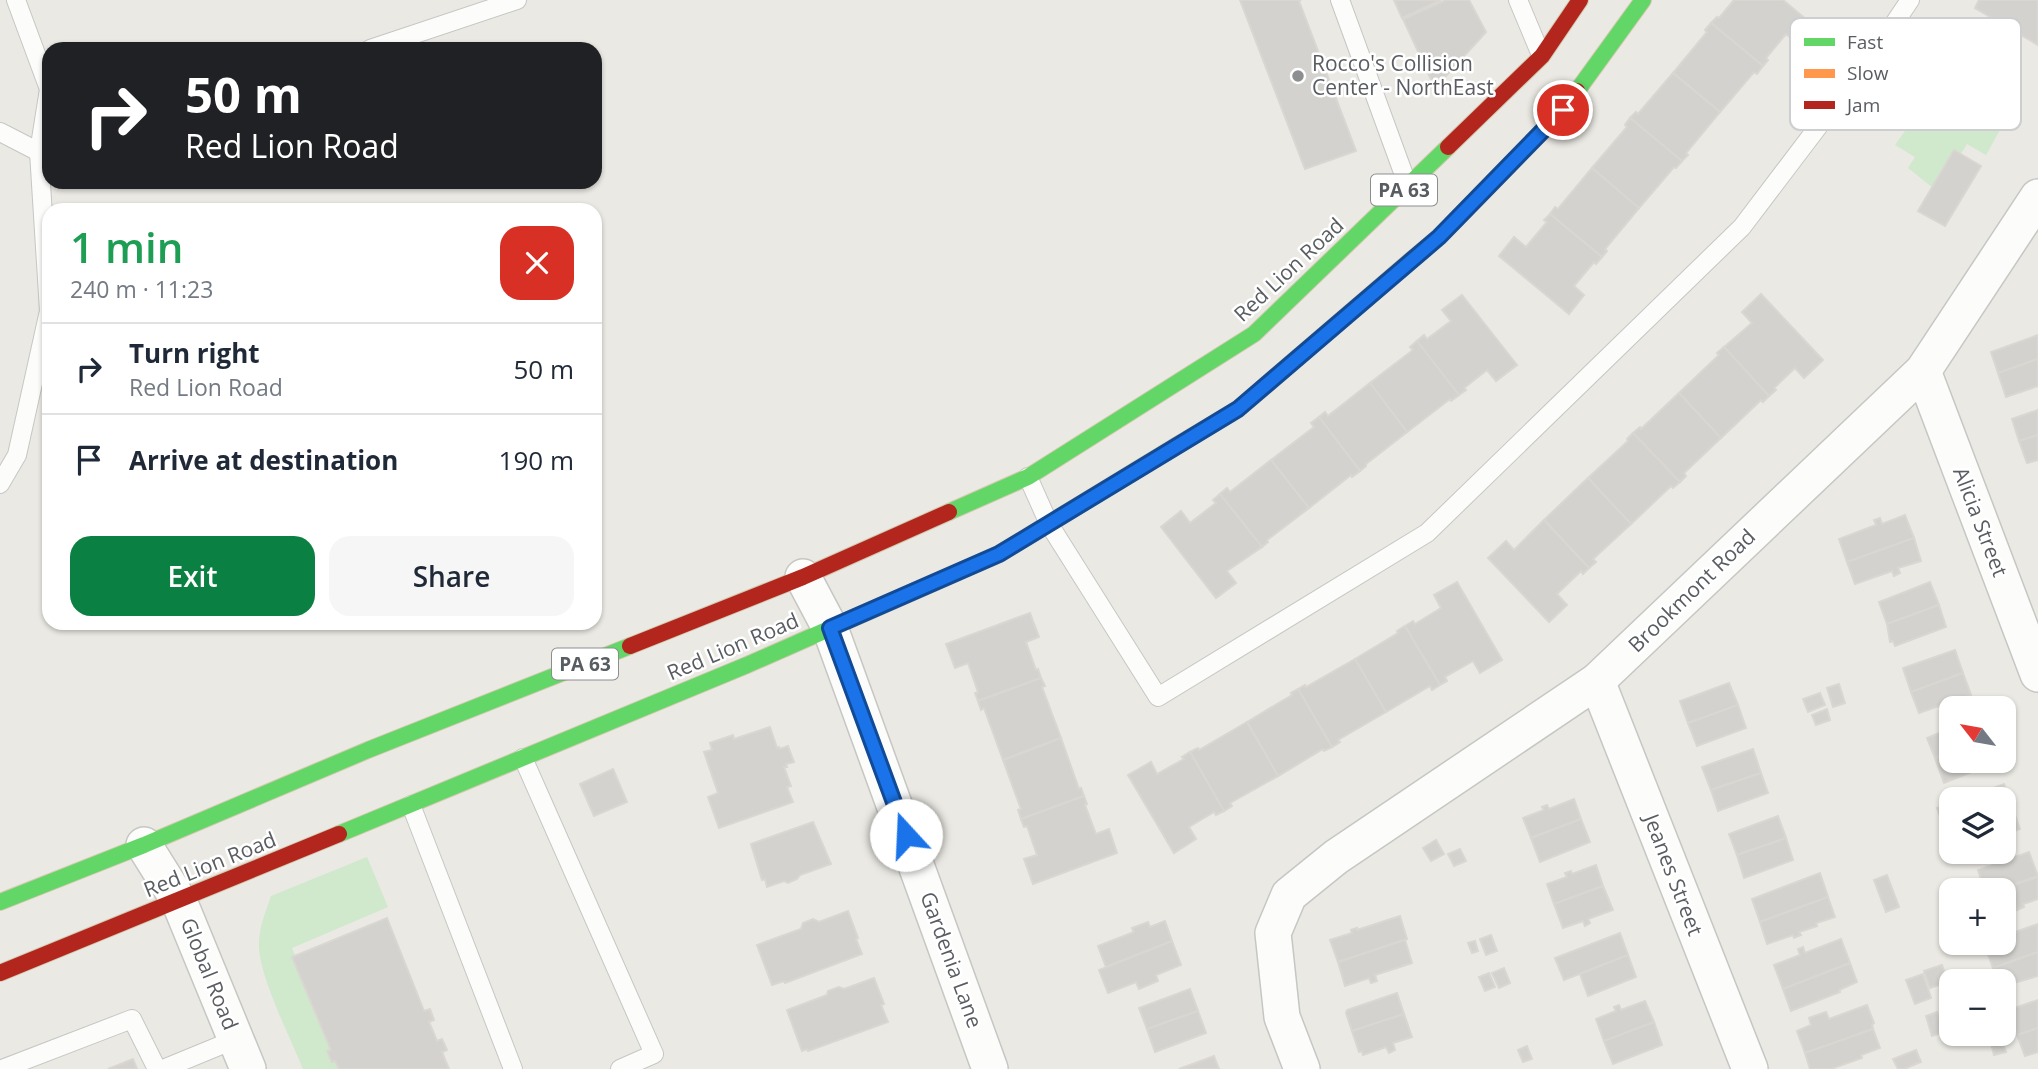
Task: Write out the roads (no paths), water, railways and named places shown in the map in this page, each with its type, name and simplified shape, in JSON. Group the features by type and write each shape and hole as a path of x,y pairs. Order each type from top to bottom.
{"main road":[{"name":"Red Lion Road","path":"0,902 144,845 368,750 803,578 1028,477 1254,334 1542,56 1580,0"},
{"name":"Red Lion Road","path":"0,973 411,805 999,554 1238,409 1439,237 1563,110 1643,0"}],"street":[{"name":"Brookmont Road","path":"1303,1069 1282,1017 1273,933 1289,895 1336,857 1597,681 1923,371 2038,197"},
{"name":"Alicia Street","path":"1923,371 2038,674"},
{"name":"Gardenia Lane","path":"803,578 830,628 990,1069"},
{"name":"Jeanes Street","path":"1597,681 1750,1069"},
{"name":"Global Road","path":"144,845 179,901 242,1054"}],"lane":[{"path":"16,0 42,70"},
{"path":"391,42 517,0"},
{"path":"1340,0 1408,186"},
{"path":"1518,0 1542,56"},
{"path":"1898,18 1910,0"},
{"path":"1028,477 1049,524 1158,697 1427,533 1742,227 1816,130"},
{"path":"0,131 42,149"},
{"path":"0,484 18,455 42,344"},
{"path":"523,758 654,1054 620,1069"},
{"path":"411,805 513,1069"},
{"path":"2,1069 132,1019 157,1069"},
{"path":"163,1069 242,1054"}],"place":[{"name":"Rocco's Collision Center - NorthEast","path":"1298,76"}]}
